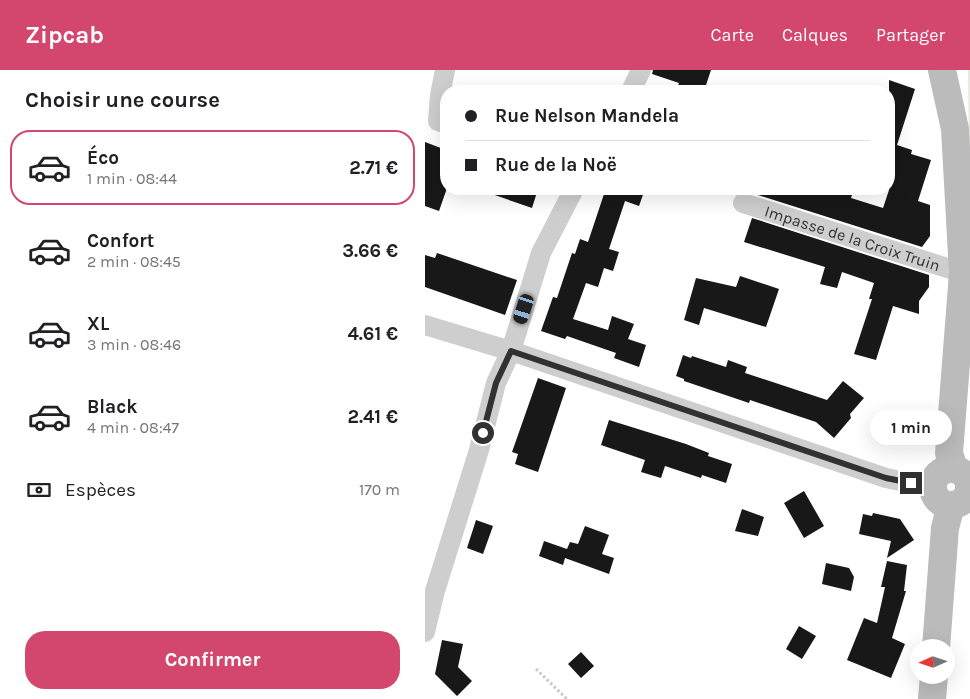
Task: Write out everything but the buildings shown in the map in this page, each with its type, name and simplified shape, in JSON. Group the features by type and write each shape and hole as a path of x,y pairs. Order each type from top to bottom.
{"main road":[{"path":"937,639 945,528 955,487 949,453 963,273 955,129 942,70"},
{"path":"932,699 933,684"}],"street":[{"path":"442,85 445,70"},
{"path":"634,85 641,70"},
{"path":"440,95 438,121 440,122"},
{"path":"425,632 435,591 479,450 496,383 511,351 541,253 571,195"},
{"name":"Impasse de la Croix Truin","path":"743,203 963,273"},
{"path":"425,325 511,351 886,478 911,483 955,487"}],"path":[{"path":"536,669 567,699"}],"shaded area":[{"path":"968,70 970,70 970,149 969,149"}],"route":[{"path":"483,433 496,383 511,351 886,478 911,483"}]}
